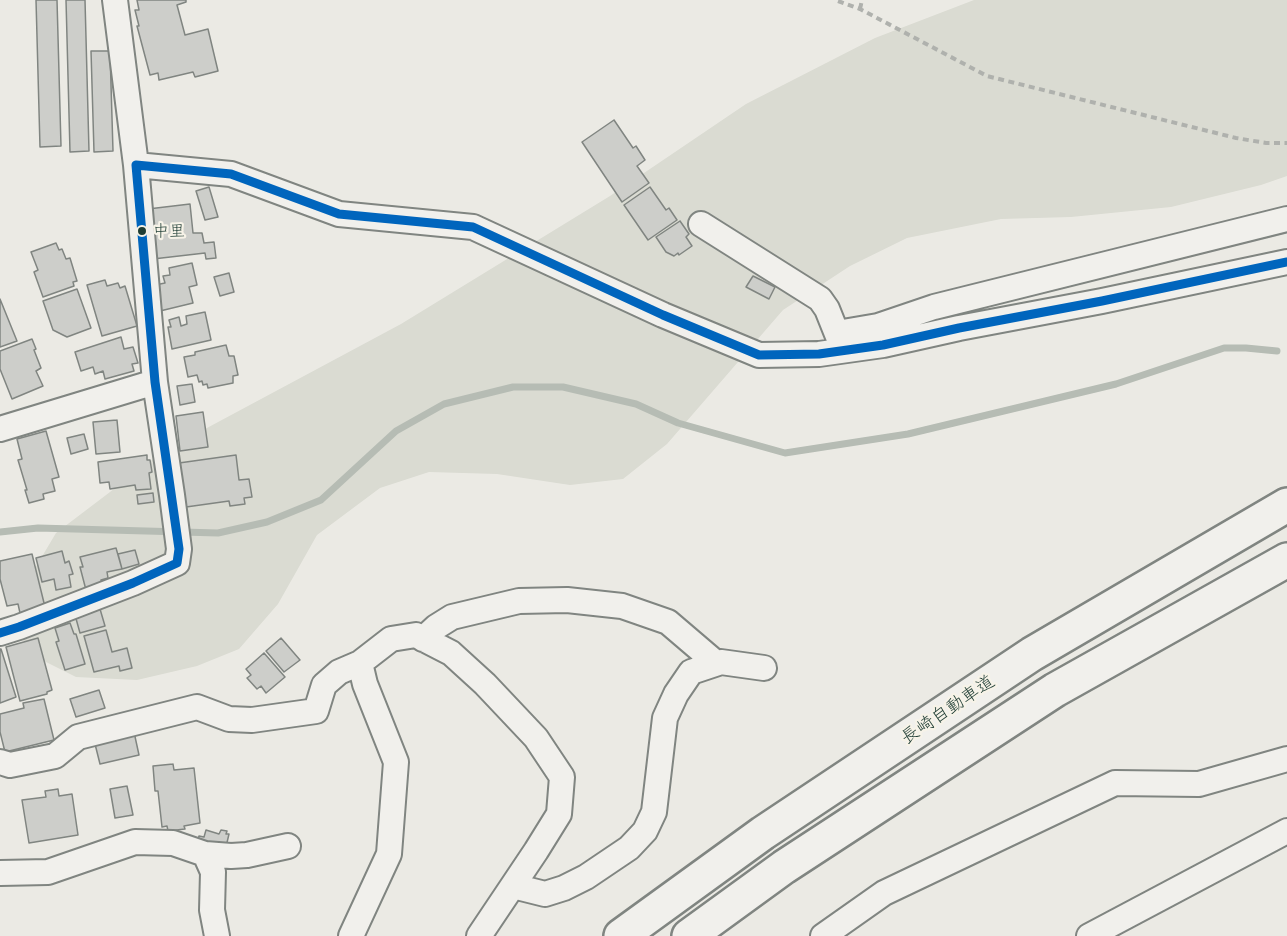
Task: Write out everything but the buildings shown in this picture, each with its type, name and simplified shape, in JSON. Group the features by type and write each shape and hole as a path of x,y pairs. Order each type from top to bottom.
{"highway":[{"name":"長崎自動車道","path":"621,936 763,833 1032,654 1287,505"},
{"path":"690,936 784,867 1055,690 1287,560"}],"street":[{"path":"0,633 133,583 177,563 179,549 155,382 136,165 115,0"},
{"path":"136,165 231,174 339,214 473,227 641,305 759,355 819,354 840,342 934,307 1287,219"},
{"path":"701,224 820,298 827,309 840,342"},
{"path":"840,342 883,345 1287,262"},
{"path":"0,429 155,382"},
{"path":"423,639 452,617 519,601 567,600 622,606 668,622 716,663"},
{"path":"0,762 10,765 55,756 78,737 197,707 229,719 252,720 316,711 324,685 339,672 360,663 391,639 416,635 451,653 485,684 536,738 562,777 559,814 479,936"},
{"path":"513,886 545,894 564,888 586,877 629,848 645,831 654,812 665,718 676,694 691,672 721,662 764,668"},
{"path":"351,936 389,854 396,762 365,684 360,663"},
{"path":"823,936 884,893 1115,783 1200,784 1287,759"},
{"path":"1089,936 1287,831"},
{"path":"0,873 48,872 135,842 173,843 205,854 231,856 288,846"},
{"path":"205,854 213,872 212,910 217,936"}],"path":[{"path":"860,9 862,0"},
{"path":"838,1 860,9 987,76 1236,138 1266,143 1287,143"}],"shaded area":[{"path":"974,0 1287,0 1287,176 1261,185 1171,207 1071,217 1001,219 907,238 850,266 783,310 667,444 623,479 570,485 497,474 429,472 380,488 317,535 278,604 239,649 197,666 137,680 76,677 28,653 19,627 31,575 56,533 164,451 401,324 610,196 746,104 875,38"}],"waterway":[{"path":"0,532 38,528 218,533 267,522 321,500 396,431 444,404 513,387 563,387 636,404 678,423 785,453 908,434 1116,384 1224,348 1277,351"}],"transit line":[{"path":"136,165 231,174 339,214 473,227 663,315 759,355 819,354 883,345 1287,262"},
{"path":"0,633 133,583 177,563 179,549 155,382 136,165"}],"place":[{"name":"中里","path":"142,231"}]}
